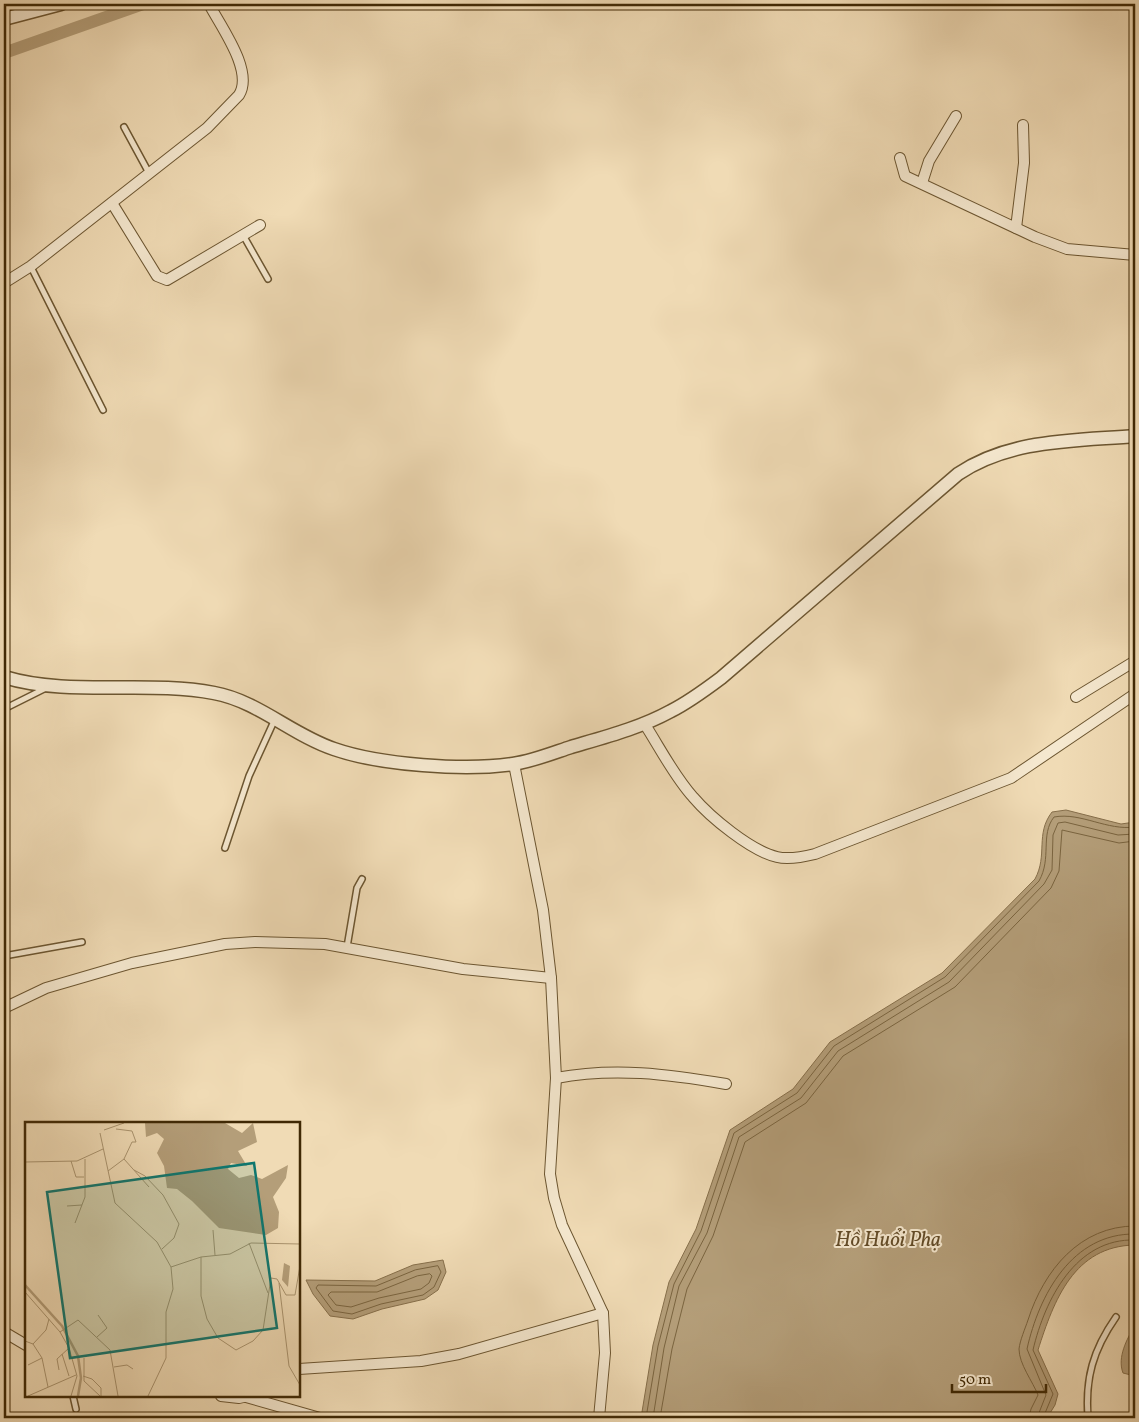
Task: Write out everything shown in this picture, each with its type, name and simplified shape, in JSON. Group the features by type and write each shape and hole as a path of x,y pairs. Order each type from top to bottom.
{"street":[{"path":"4,19 61,4"},
{"path":"4,283 31,266 112,203 206,128 231,105 243,88 244,75 236,53 209,4"},
{"path":"922,183 929,161 956,116"},
{"path":"1016,228 1024,163 1023,125"},
{"path":"900,158 905,176 1016,228 1067,249 1135,255"},
{"path":"112,203 158,276 163,280 170,280 260,225"},
{"path":"4,677 53,685 215,693 250,706 304,736 333,749 363,757 437,765 514,764 644,723 671,712 721,678 958,474 976,462 1028,445 1135,436"},
{"path":"1076,697 1135,661"},
{"path":"644,723 692,797 710,813 752,845 776,857 798,858 815,854 1010,778 1135,694"},
{"path":"514,764 543,910 551,978 556,1078 550,1164 554,1198 562,1225 603,1312 605,1353 599,1418"},
{"path":"4,1008 46,988 82,977 132,963 225,944 294,941 346,947 463,969 551,978"},
{"path":"556,1078 577,1074 623,1071 661,1073 726,1084"},
{"path":"300,1369 331,1365 393,1364 459,1354 603,1312"},
{"path":"4,1332 25,1344"},
{"path":"230,1397 243,1397"},
{"path":"250,1397 320,1418"}],"lane":[{"path":"124,126 150,173"},
{"path":"242,235 268,280"},
{"path":"31,266 103,410"},
{"path":"4,709 53,685"},
{"path":"225,848 249,776 275,719"},
{"path":"346,947 356,888 362,878"},
{"path":"4,956 82,942"},
{"path":"1088,1418 1089,1382 1093,1361 1100,1339 1116,1318"},
{"path":"73,1397 76,1409"}],"water":[{"name":"Hồ Huổi Phạ","path":"1066,810 1121,824 1135,822 1135,1245 1114,1248 1096,1255 1082,1265 1060,1295 1051,1313 1038,1350 1058,1394 1055,1405 1047,1418 641,1418 653,1345 669,1282 696,1229 730,1130 793,1089 830,1042 942,973 1035,879 1041,862 1044,828 1047,820 1052,812"},
{"path":"443,1260 446,1272 438,1290 425,1299 382,1309 353,1319 330,1316 313,1294 306,1280 375,1281 413,1265"},
{"path":"1135,1325 1135,1376 1123,1373 1121,1361 1126,1342"}],"waterway":[{"path":"4,53 143,4"}]}
